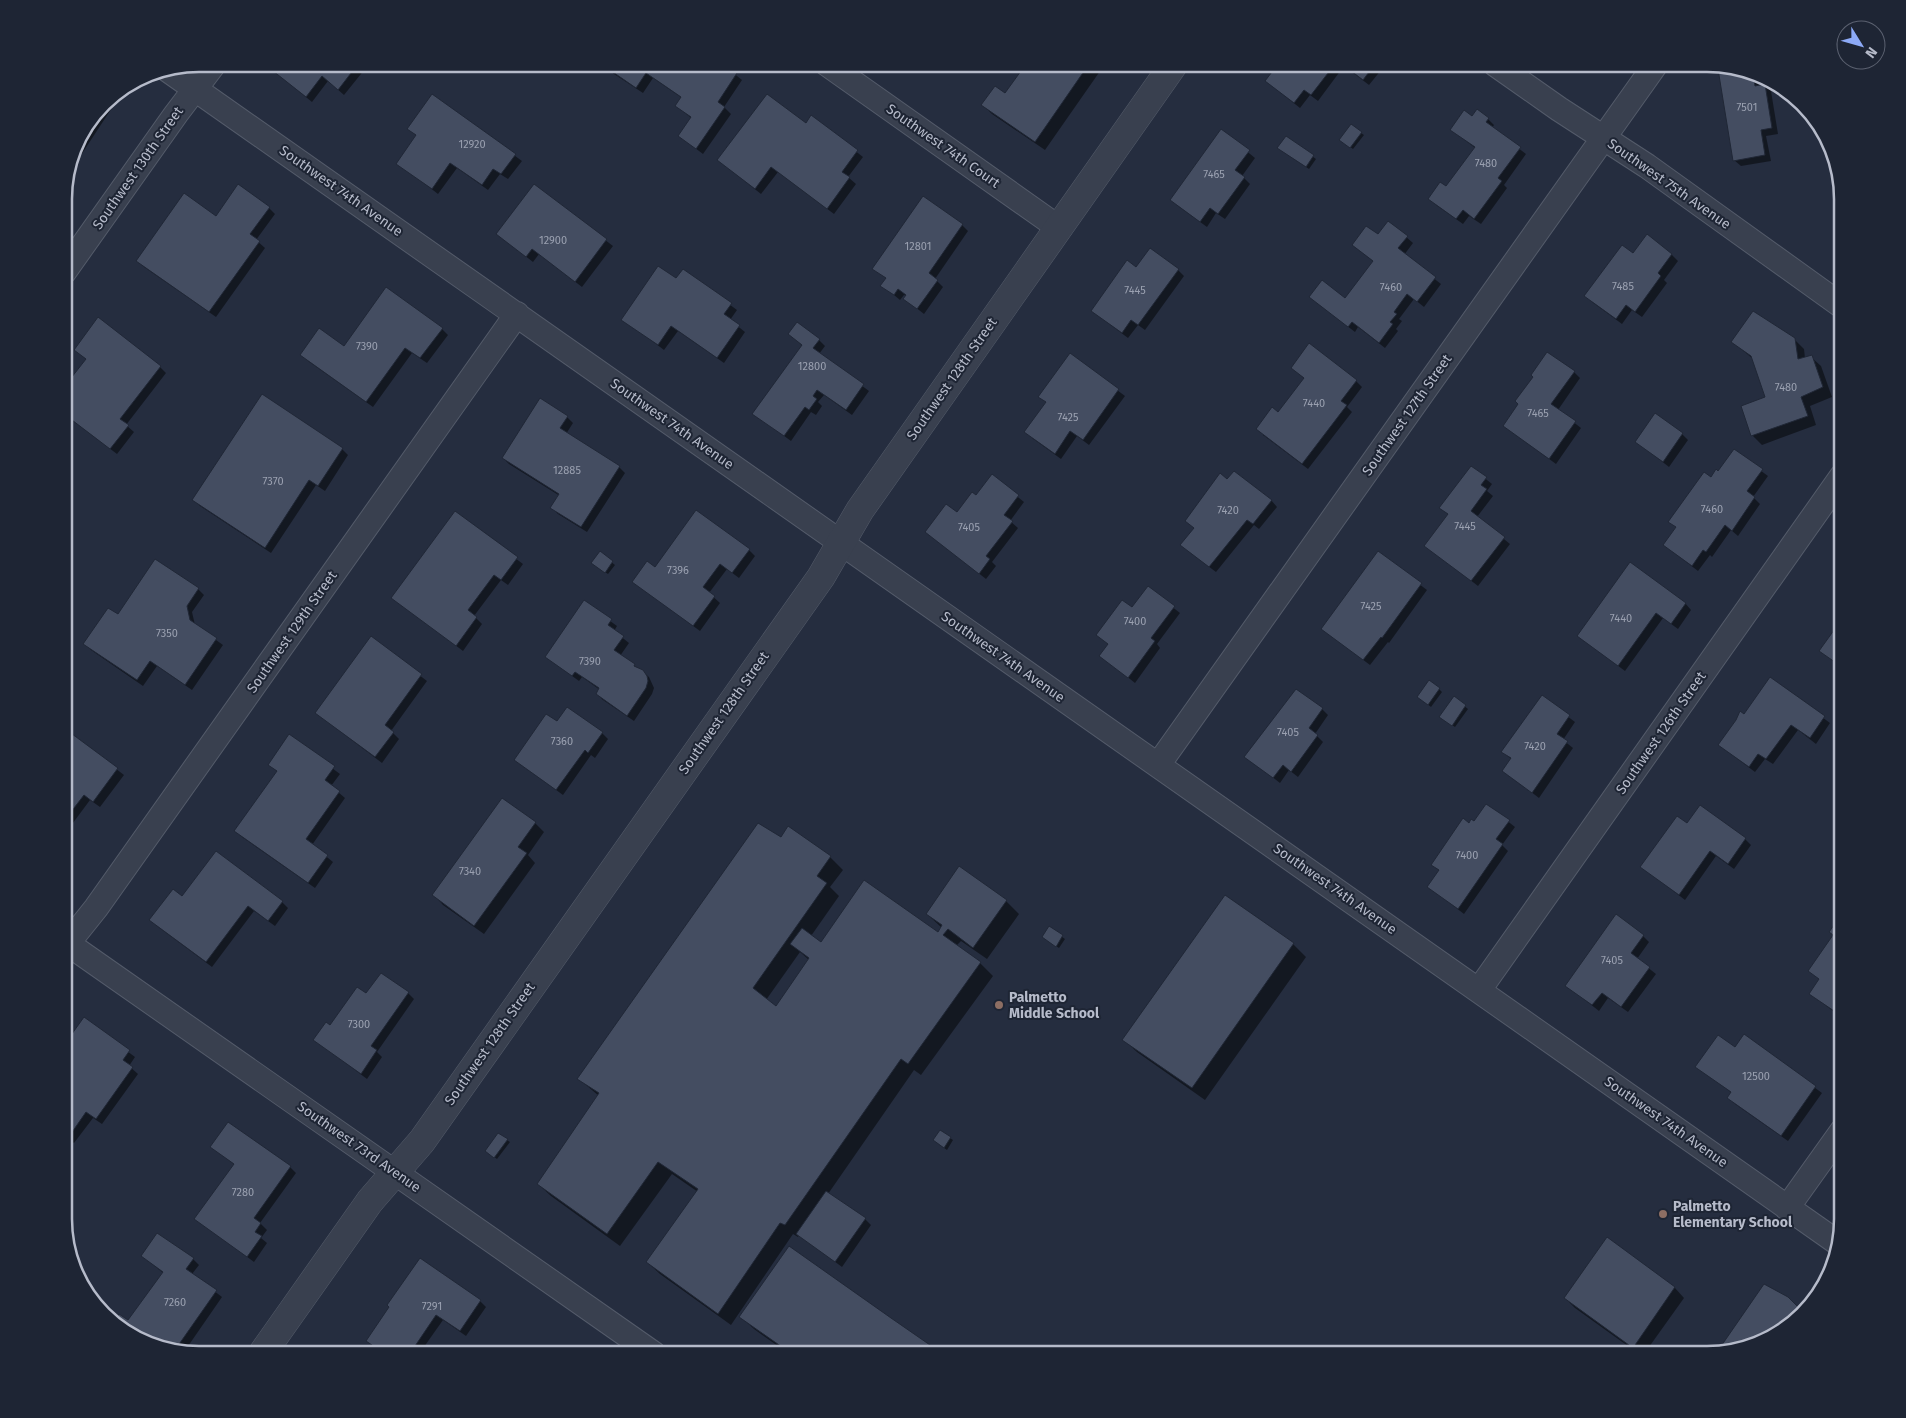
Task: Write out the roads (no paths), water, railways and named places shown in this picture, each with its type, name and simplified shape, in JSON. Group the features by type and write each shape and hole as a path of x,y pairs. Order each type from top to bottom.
{"street":[{"name":"Southwest 130th Street","path":"73,259 207,73"},
{"name":"Southwest 74th Court","path":"840,73 1059,228"},
{"name":"Southwest 128th Street","path":"268,1346 370,1201 422,1141 821,577 860,510 1168,73"},
{"name":"Southwest 75th Avenue","path":"1508,73 1647,166 1834,300"},
{"name":"Southwest 127th Street","path":"1158,765 1650,73"},
{"name":"Southwest 74th Avenue","path":"175,75 1832,1239"},
{"name":"Southwest 129th Street","path":"73,934 102,900 517,314"},
{"name":"Southwest 126th Street","path":"1479,990 1834,487"},
{"name":"Southwest 73rd Avenue","path":"73,950 643,1346"},
{"path":"1787,1208 1834,1142"}],"place":[{"name":"Palmetto Middle School","path":"999,1005"},
{"name":"Palmetto Elementary School","path":"1663,1214"}]}
